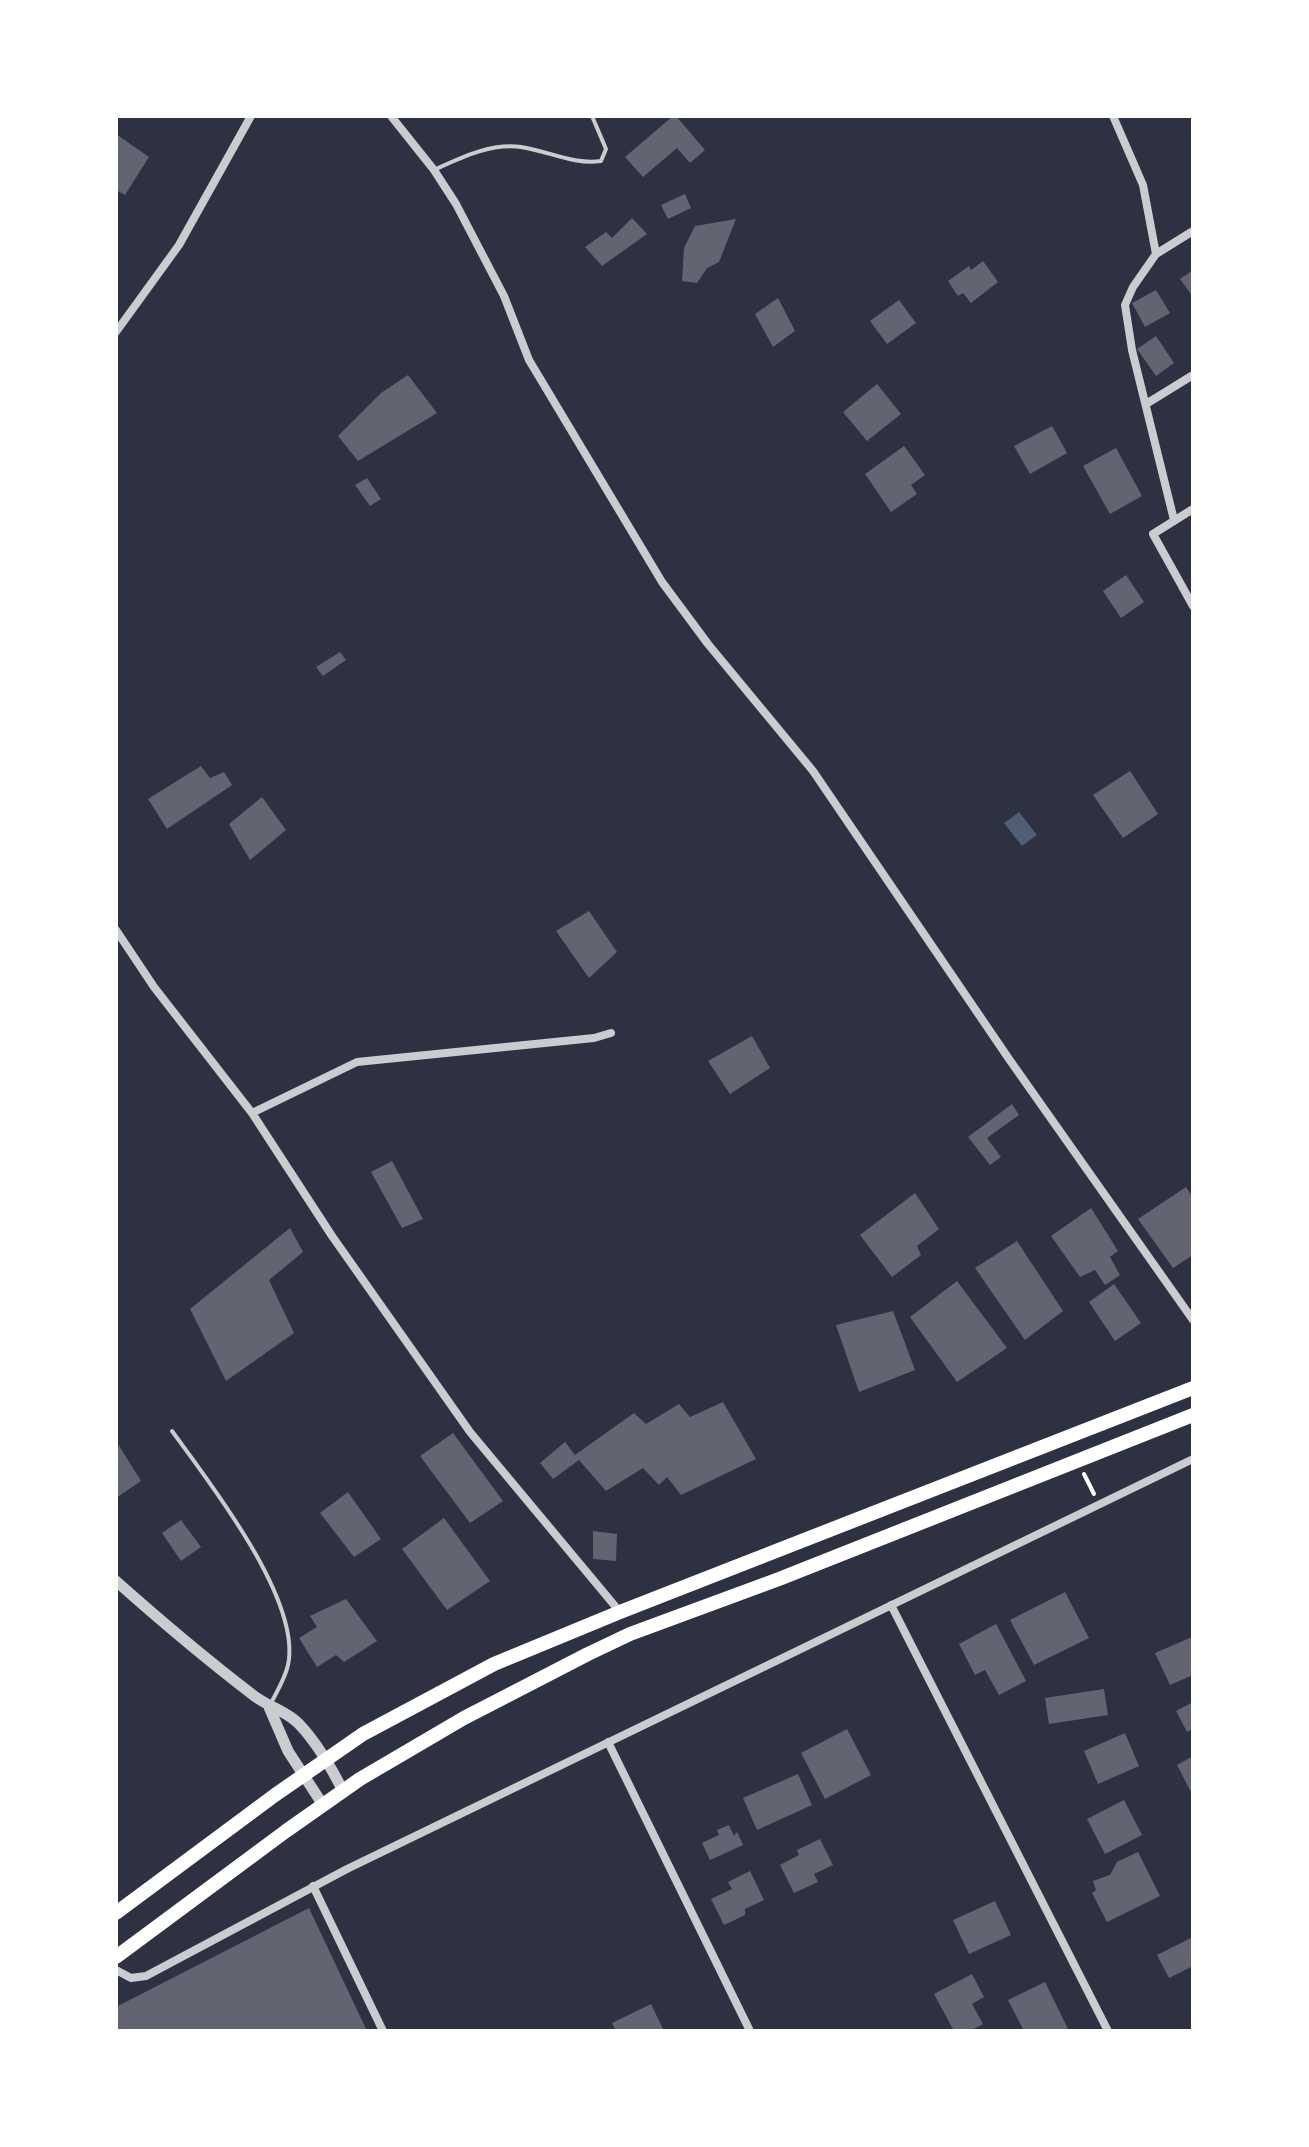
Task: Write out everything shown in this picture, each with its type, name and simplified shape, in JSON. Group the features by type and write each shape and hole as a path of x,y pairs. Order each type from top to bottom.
{"main road":[{"path":"116,1913 363,1734 494,1664 1193,1388"},
{"path":"116,1957 323,1805 403,1752 630,1634 779,1579 1193,1415"}],"street":[{"path":"116,332 179,245 251,116"},
{"path":"391,116 434,170 456,204 504,296 529,360 662,582 708,644 813,771 1009,1059 1193,1320"},
{"path":"1113,116 1143,185 1156,254"},
{"path":"1174,520 1132,350 1125,305 1133,287 1156,254 1193,231"},
{"path":"1146,404 1193,375"},
{"path":"1193,509 1153,534 1193,606"},
{"path":"116,930 154,987 252,1113 332,1236 470,1432 620,1612"},
{"path":"252,1113 357,1062 594,1038 611,1033"},
{"path":"116,1970 131,1978 146,1976 313,1886 1193,1459"},
{"path":"116,1581 168,1627 269,1707 298,1722 326,1760 343,1791"},
{"path":"891,1605 1108,2031"},
{"path":"269,1707 288,1751 323,1805"},
{"path":"608,1742 750,2031"},
{"path":"313,1886 383,2031"}],"lane":[{"path":"434,170 464,156 495,148 518,147 586,163 601,161 606,149 592,116"},
{"path":"172,1431 228,1508 272,1587 287,1623 288,1664 269,1707"}],"path":[{"path":"1084,1473 1099,1504"}],"water":[{"path":"1019,812 1037,835 1022,846 1004,823"}],"building":[{"path":"673,116 705,150 690,163 677,148 643,177 625,157"},
{"path":"116,134 149,157 125,195 116,190"},
{"path":"685,194 691,208 668,219 661,205"},
{"path":"632,218 647,234 602,266 585,247 606,232 612,238"},
{"path":"736,219 719,262 707,268 697,283 682,281 684,248 695,226"},
{"path":"983,261 998,282 971,303 963,293 958,296 948,281 969,266 971,270"},
{"path":"1193,270 1193,297 1180,279"},
{"path":"1156,290 1170,313 1145,327 1132,303"},
{"path":"778,298 795,331 773,347 755,314"},
{"path":"899,300 916,323 887,344 870,321"},
{"path":"1156,336 1174,363 1156,376 1137,349"},
{"path":"408,375 437,413 358,461 338,436 381,393"},
{"path":"877,384 901,414 867,441 843,412"},
{"path":"1052,426 1067,453 1030,474 1014,446"},
{"path":"904,446 925,475 911,485 917,494 891,512 865,474"},
{"path":"1116,448 1142,496 1110,514 1083,466"},
{"path":"367,478 381,499 370,506 355,485"},
{"path":"1126,575 1144,602 1121,618 1103,591"},
{"path":"340,652 346,660 323,676 316,667"},
{"path":"201,766 210,778 224,772 232,785 167,829 148,799"},
{"path":"1130,771 1158,814 1123,838 1093,795"},
{"path":"262,797 286,830 250,860 229,824"},
{"path":"589,911 617,952 589,978 556,931"},
{"path":"752,1036 770,1068 730,1094 708,1061"},
{"path":"1012,1104 1019,1115 987,1138 1001,1157 990,1165 968,1137"},
{"path":"392,1161 423,1219 402,1228 371,1172"},
{"path":"1186,1187 1193,1198 1193,1255 1173,1268 1138,1219"},
{"path":"915,1193 939,1229 917,1246 921,1255 892,1277 860,1235"},
{"path":"1091,1208 1118,1251 1110,1257 1120,1275 1105,1285 1095,1270 1080,1277 1051,1236"},
{"path":"290,1228 303,1252 269,1280 294,1333 226,1381 190,1309"},
{"path":"1017,1241 1063,1311 1025,1340 975,1268"},
{"path":"957,1281 1007,1348 957,1382 910,1317"},
{"path":"1114,1284 1141,1323 1115,1341 1089,1302"},
{"path":"893,1311 915,1370 859,1392 836,1325"},
{"path":"723,1402 756,1459 681,1495 667,1477 659,1485 643,1468 606,1491 579,1460 553,1479 540,1463 565,1442 575,1455 634,1413 646,1424 679,1404 690,1417"},
{"path":"453,1433 503,1501 470,1523 420,1456"},
{"path":"116,1441 141,1481 116,1498"},
{"path":"348,1492 381,1539 354,1557 320,1513"},
{"path":"444,1518 490,1581 447,1610 402,1549"},
{"path":"181,1520 201,1547 181,1561 162,1533"},
{"path":"593,1531 617,1534 616,1561 593,1559"},
{"path":"1065,1592 1089,1638 1034,1665 1010,1620"},
{"path":"346,1599 377,1641 344,1662 336,1655 317,1667 299,1638 317,1627 310,1616"},
{"path":"996,1624 1026,1681 999,1695 985,1670 975,1675 959,1644"},
{"path":"1192,1637 1193,1675 1170,1685 1155,1653"},
{"path":"1104,1689 1108,1715 1049,1724 1045,1698"},
{"path":"1193,1702 1193,1729 1187,1732 1176,1711"},
{"path":"847,1729 871,1775 825,1799 801,1753"},
{"path":"1125,1733 1139,1766 1098,1784 1084,1751"},
{"path":"1193,1756 1193,1796 1177,1765"},
{"path":"798,1774 812,1805 757,1830 743,1798"},
{"path":"1124,1800 1142,1835 1105,1854 1087,1819"},
{"path":"729,1825 734,1836 737,1832 743,1845 710,1860 702,1843 719,1835 717,1830"},
{"path":"820,1839 833,1865 814,1874 818,1882 794,1893 780,1865 799,1855 797,1850"},
{"path":"1138,1852 1160,1896 1107,1922 1092,1893 1096,1890 1093,1881 1110,1875 1117,1862"},
{"path":"750,1871 764,1900 745,1909 745,1915 724,1925 711,1899 732,1889 728,1882"},
{"path":"995,1901 1011,1935 969,1954 953,1920"},
{"path":"309,1908 367,2031 116,2031 116,2007"},
{"path":"1193,1937 1193,1966 1169,1978 1157,1955"},
{"path":"972,1974 984,1997 972,2004 983,2024 970,2031 954,2031 934,1994"},
{"path":"1045,1982 1069,2031 1024,2031 1008,2000"},
{"path":"651,2004 664,2031 616,2031 612,2023"}]}
